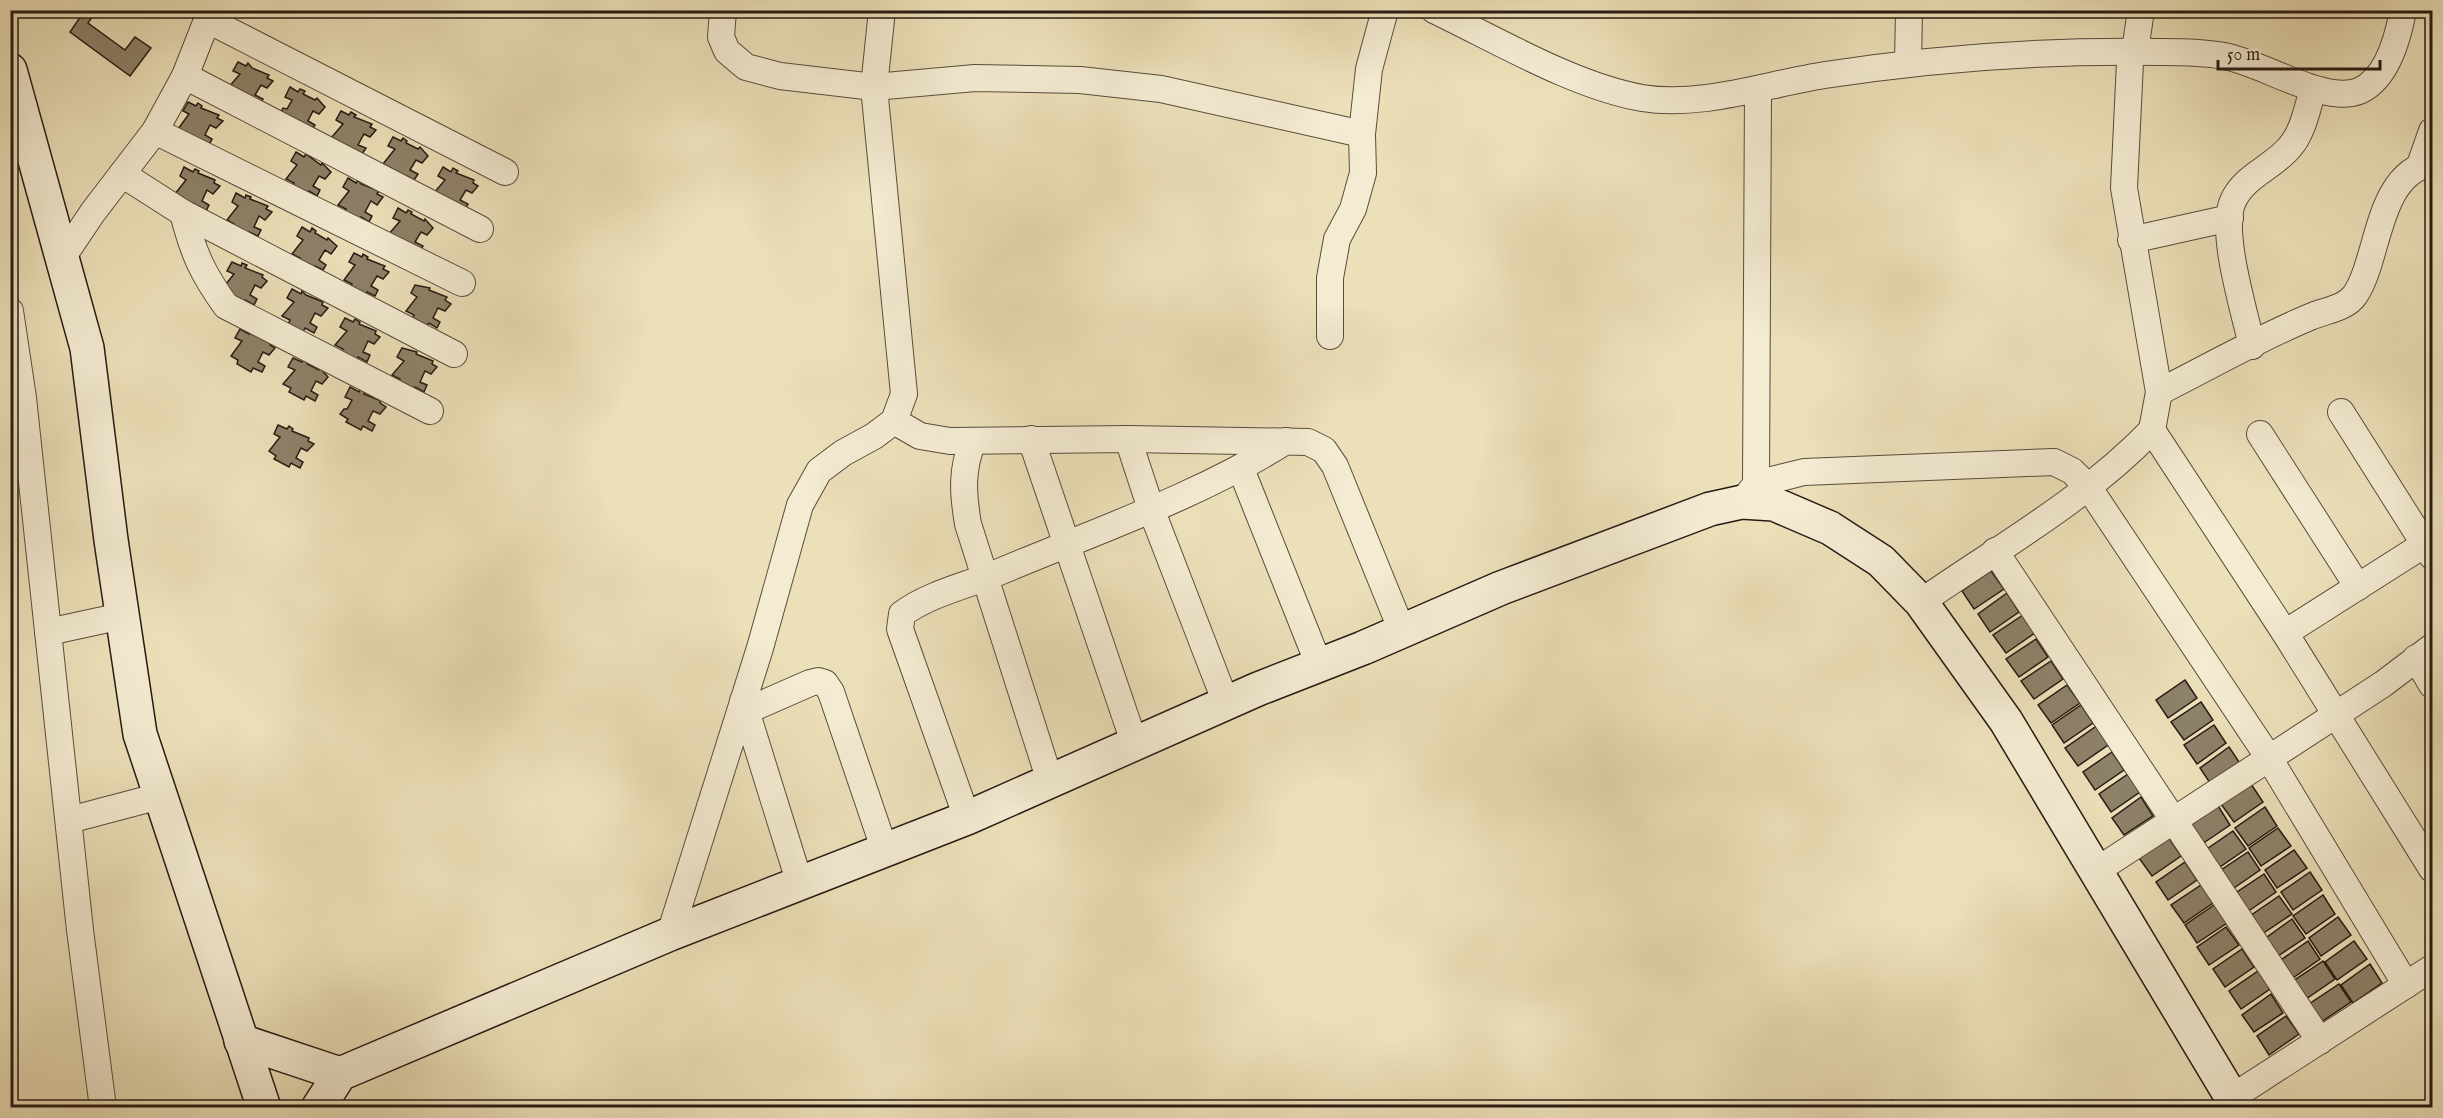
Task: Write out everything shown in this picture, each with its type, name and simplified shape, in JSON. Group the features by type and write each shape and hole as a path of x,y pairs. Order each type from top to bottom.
{"street":[{"path":"723,10 721,37 727,51 746,67 780,76 874,87 975,78 1080,80 1161,89 1362,134"},
{"path":"670,934 745,706 800,505 819,471 843,453 874,436 894,420 904,394 874,87 882,10"},
{"path":"1330,336 1330,278 1337,239 1353,208 1363,173 1362,134 1369,69 1385,10"},
{"path":"1434,10 1583,81 1643,98 1693,98 1758,89 1821,75 1908,64 2000,56 2135,51 2224,56 2272,70 2313,89 2341,94 2359,91 2376,79 2388,59 2403,10"},
{"path":"1908,64 1909,10"},
{"path":"1921,602 2089,488 2123,460 2152,430 2159,392 2152,340 2131,240 2124,178 2130,62 2135,51 2141,10"},
{"path":"62,258 155,131 185,76 210,15 505,172"},
{"path":"10,70 17,117 62,258 87,348 140,734 264,1107"},
{"path":"185,76 480,229"},
{"path":"1749,493 1758,89"},
{"path":"2252,346 2232,253 2230,218 2232,202 2247,181 2291,147 2302,126 2313,89"},
{"path":"155,131 462,283"},
{"path":"2159,392 2311,316 2342,306 2354,296 2378,225 2391,200 2409,174 2426,164 2433,131"},
{"path":"122,174 183,213 454,354"},
{"path":"183,213 194,254 208,282 225,306 430,411"},
{"path":"2131,240 2230,218"},
{"path":"10,311 23,398 80,930 103,1107"},
{"path":"2285,633 2358,587 2429,550 2340,412"},
{"path":"894,420 920,436 951,441 1128,439 1308,442 1324,450 1335,466 1401,631"},
{"path":"2152,430 2285,633 2433,869"},
{"path":"2260,434 2358,587"},
{"path":"1031,439 1135,745"},
{"path":"1128,439 1151,509 1226,703"},
{"path":"973,441 965,460 963,492 968,524 1050,781"},
{"path":"967,818 900,629 902,614 915,604 984,579 1241,469 1286,441"},
{"path":"318,1107 340,1074 670,934 967,818 1226,703 1512,584 1804,472 2054,462 2072,471 2089,488 2269,758 2406,985"},
{"path":"1241,469 1319,665"},
{"path":"1749,493 1830,528 1881,561 1921,602 2006,721 2235,1103 2320,1041 2433,968"},
{"path":"1995,551 2320,1041"},
{"path":"48,632 122,616"},
{"path":"2096,871 2172,819 2336,714 2424,653 2433,685"},
{"path":"745,706 810,683 818,681 825,684 831,692 885,851"},
{"path":"745,706 800,884"},
{"path":"69,820 160,796"},
{"path":"241,1041 340,1074"}],"building":[{"path":"85,10 97,10 88,23 125,50 135,37 151,48 130,76 70,32"},
{"path":"238,62 246,66 248,63 252,68 269,75 267,78 273,81 267,88 261,85 255,95 263,99 260,105 228,88 240,74 233,71"},
{"path":"290,87 298,92 300,89 305,91 303,94 315,100 317,98 325,107 319,114 313,111 308,121 315,125 311,131 280,114 283,108 287,109 292,100 285,97"},
{"path":"188,102 196,106 198,103 202,106 201,108 219,115 217,118 223,121 216,128 210,125 205,135 212,139 209,145 178,129 189,114 183,111"},
{"path":"341,111 349,115 351,112 356,115 354,117 372,124 370,127 376,130 370,137 364,134 358,145 366,148 362,154 331,138 343,124 336,120"},
{"path":"393,137 401,141 403,138 407,141 406,143 418,149 420,147 428,156 422,163 416,160 410,170 418,174 414,180 406,176 404,179 389,171 391,168 383,164 395,149 388,146"},
{"path":"296,152 304,157 306,154 321,165 322,163 331,172 325,179 319,176 313,186 320,190 317,196 309,191 307,195 292,187 294,183 286,179 297,165 291,161"},
{"path":"184,167 193,172 195,169 199,171 198,173 215,180 214,183 220,186 213,194 207,190 202,201 209,205 206,211 198,206 195,210 175,194 186,180 180,176"},
{"path":"443,167 451,172 453,168 458,171 456,173 474,180 473,183 478,186 472,193 466,190 460,200 468,204 465,210 433,194 445,180 438,176"},
{"path":"348,178 356,183 358,180 361,184 379,191 377,194 383,197 377,205 371,201 365,212 372,216 369,222 361,217 358,221 344,213 346,209 338,205 349,191 343,187"},
{"path":"236,193 245,198 246,195 251,197 250,199 268,206 266,209 272,212 265,220 259,216 254,227 261,230 258,236 249,232 247,235 232,228 234,224 227,220 238,206 232,202"},
{"path":"398,208 406,213 408,210 412,212 411,214 424,221 425,219 433,228 427,235 421,232 415,242 423,246 419,252 388,235 400,221 393,218"},
{"path":"302,227 310,232 312,228 316,231 315,233 327,240 328,238 337,246 331,254 325,250 319,260 326,265 323,270 315,266 313,270 298,262 300,258 292,254 303,240 297,236"},
{"path":"354,253 362,257 363,254 368,257 367,259 385,266 383,269 389,272 383,279 377,276 371,286 378,290 375,296 367,292 365,296 350,287 352,284 344,280 355,265 349,262"},
{"path":"232,262 241,266 242,263 247,265 245,268 263,275 262,277 267,281 261,288 255,285 250,295 257,299 254,305 245,300 243,304 222,289 234,274 227,271"},
{"path":"415,285 430,288 429,290 447,297 445,300 451,304 445,311 438,308 433,318 440,322 437,328 429,323 426,327 412,319 414,315 406,311 417,297 411,293"},
{"path":"292,289 301,294 302,291 323,302 322,305 328,308 321,316 315,313 310,323 317,327 314,333 305,328 303,332 288,324 290,320 282,316 294,302 287,298"},
{"path":"345,318 353,322 355,319 360,322 359,324 376,331 375,334 380,337 374,344 368,341 363,352 370,355 367,362 358,357 356,361 341,353 343,349 335,345 347,331 340,327"},
{"path":"240,329 249,334 250,330 255,333 254,335 271,342 270,345 275,348 269,355 263,352 258,362 265,366 262,372 253,368 251,372 237,364 238,360 231,356 242,341 235,338"},
{"path":"402,348 417,352 416,354 433,361 432,364 437,367 431,374 425,371 420,382 427,385 424,392 415,387 413,390 398,382 400,379 392,375 404,361 397,357"},
{"path":"293,358 302,362 303,359 308,362 307,364 319,370 320,368 328,377 322,384 316,381 311,391 318,395 315,401 306,396 304,400 289,392 291,388 283,384 295,370 288,367"},
{"path":"350,387 359,392 360,389 365,391 364,394 381,401 380,403 386,407 380,414 373,411 368,421 375,425 372,431 363,426 361,430 346,422 348,419 340,414 347,409 352,400 345,397"},
{"path":"278,425 287,429 289,426 293,429 292,431 309,438 308,441 314,444 307,451 301,448 296,458 303,462 300,468 291,463 289,467 274,459 276,456 269,451 280,437 274,434"},
{"path":"1991,571 2004,589 1974,609 1962,591"},
{"path":"2007,593 2019,612 1990,632 1978,614"},
{"path":"2023,615 2035,633 2006,653 1993,635"},
{"path":"2036,639 2048,657 2019,677 2006,659"},
{"path":"2051,661 2063,679 2034,699 2021,681"},
{"path":"2185,680 2197,698 2168,718 2156,700"},
{"path":"2067,685 2080,703 2051,723 2038,705"},
{"path":"2201,702 2213,720 2184,740 2171,722"},
{"path":"2081,705 2093,723 2064,743 2052,725"},
{"path":"2098,725 2111,743 2078,766 2065,748"},
{"path":"2214,725 2226,743 2197,764 2184,745"},
{"path":"2229,747 2241,765 2212,786 2200,768"},
{"path":"2112,752 2124,770 2095,790 2083,772"},
{"path":"2128,774 2140,792 2111,812 2099,794"},
{"path":"2251,784 2263,802 2234,822 2221,804"},
{"path":"2141,797 2153,816 2124,835 2112,818"},
{"path":"2215,801 2230,825 2202,844 2186,821"},
{"path":"2265,807 2277,826 2248,846 2235,828"},
{"path":"2278,828 2291,846 2261,866 2249,848"},
{"path":"2233,831 2246,849 2217,869 2204,851"},
{"path":"2169,838 2181,856 2152,876 2139,858"},
{"path":"2294,850 2307,868 2277,888 2265,870"},
{"path":"2248,852 2260,870 2231,890 2218,872"},
{"path":"2185,862 2197,880 2168,900 2156,882"},
{"path":"2310,872 2322,890 2293,910 2281,892"},
{"path":"2264,874 2276,892 2247,912 2234,894"},
{"path":"2201,885 2213,903 2184,923 2171,905"},
{"path":"2323,895 2335,914 2306,934 2293,916"},
{"path":"2279,896 2292,914 2262,934 2250,916"},
{"path":"2214,905 2227,923 2197,943 2185,925"},
{"path":"2338,917 2351,935 2321,956 2309,938"},
{"path":"2292,919 2305,938 2275,958 2263,940"},
{"path":"2226,927 2239,945 2209,965 2197,947"},
{"path":"2308,941 2320,959 2290,980 2278,962"},
{"path":"2354,941 2367,959 2337,980 2325,962"},
{"path":"2242,949 2254,967 2225,987 2213,969"},
{"path":"2323,961 2335,979 2306,999 2293,981"},
{"path":"2370,964 2382,983 2353,1003 2341,985"},
{"path":"2258,971 2270,989 2241,1009 2229,991"},
{"path":"2339,984 2351,1002 2321,1022 2309,1004"},
{"path":"2271,994 2283,1013 2254,1032 2242,1015"},
{"path":"2286,1016 2299,1034 2269,1055 2257,1036"},
{"path":"1892,1100 1897,1108 1880,1108"}]}
